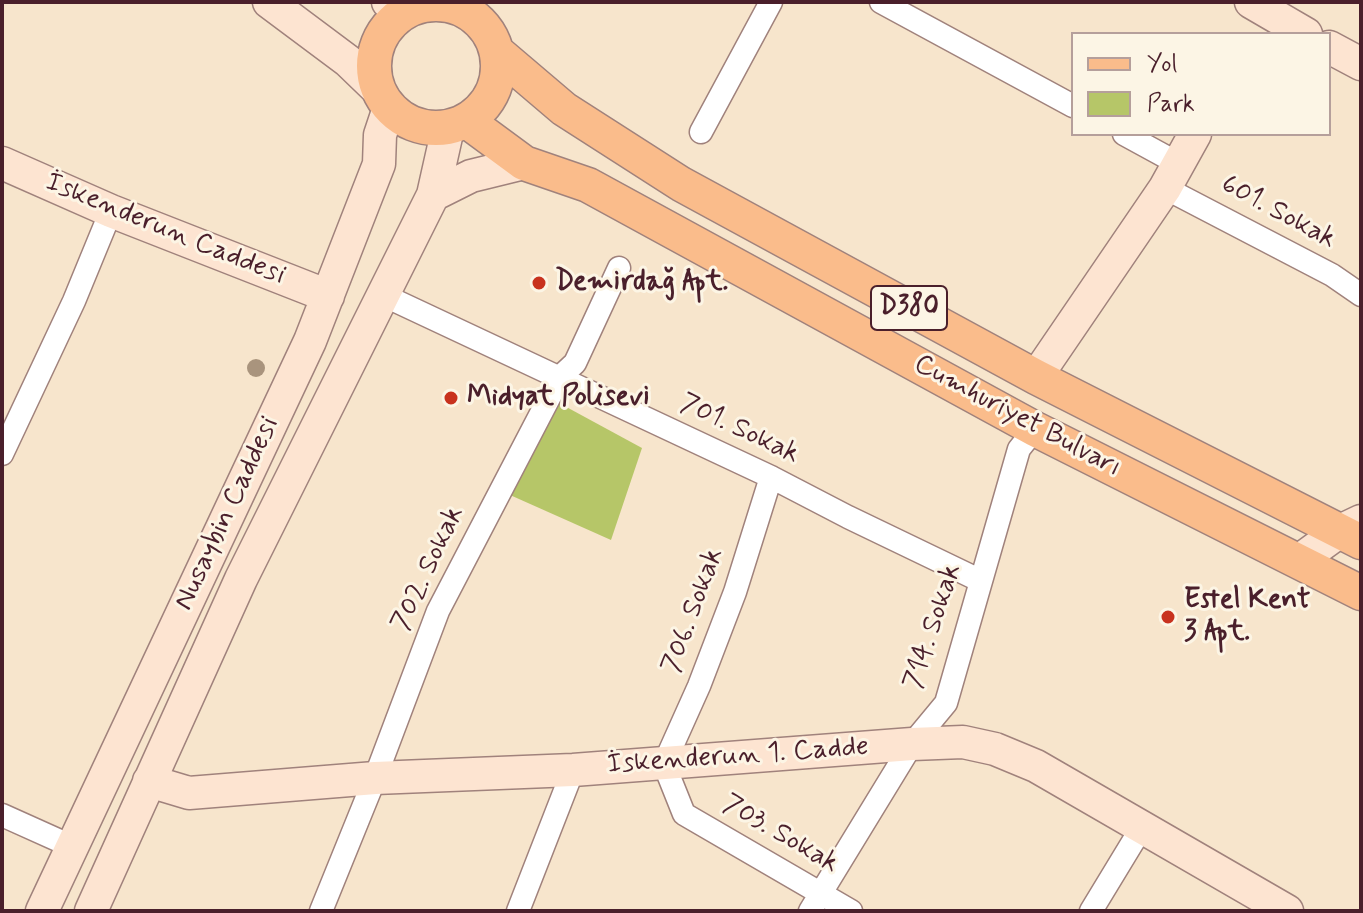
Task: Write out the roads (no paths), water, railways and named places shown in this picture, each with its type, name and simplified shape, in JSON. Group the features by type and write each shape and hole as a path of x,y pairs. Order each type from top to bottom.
{"main road":[{"path":"269,2 337,52 406,122 426,128 457,125 482,108 493,92 498,72 493,43 478,21 464,11 448,5 404,6 386,28 376,47 373,68 383,98"},
{"name":"D380","path":"477,2 493,43"},
{"path":"1260,12 1302,32"},
{"name":"Cumhuriyet Bulvarı","path":"493,43 564,109 681,184 1036,377 1354,531"},
{"path":"1331,48 1361,64"},
{"name":"Nusaybin Caddesi","path":"42,911 310,341 379,164 383,98"},
{"name":"Nusaybin Caddesi","path":"91,911 241,579 433,195 457,125"},
{"name":"Cumhuriyet Bulvarı","path":"457,125 524,163 588,185 1035,429 1361,593"},
{"path":"1036,377 1172,176 1194,136"},
{"name":"İskenderun Caddesi","path":"2,163 111,211 328,296"},
{"path":"433,195 471,176 524,163"},
{"path":"1300,560 1354,531"},
{"name":"İskenderun 1. Cadde","path":"149,781 189,793 375,778 573,770 963,742 995,749 1036,766 1287,911"}],"street":[{"path":"701,132 771,2"},
{"path":"881,2 1071,105"},
{"name":"601. Sokak","path":"1126,136 1172,176 1361,295"},
{"path":"2,454 74,301 111,211"},
{"name":"702. Sokak","path":"321,911 438,611 560,377 575,363 619,268"},
{"name":"701. Sokak","path":"383,295 771,477 981,581"},
{"name":"714. Sokak","path":"815,902 912,744 946,703 1019,449 1035,429"},
{"name":"706. Sokak","path":"664,764 699,686 735,592 771,477"},
{"name":"703. Sokak","path":"664,764 684,814 815,902 851,911"},
{"path":"518,911 573,770"},
{"path":"2,815 71,846"},
{"path":"1091,911 1142,827"}],"place":[{"name":"Demirdağ Apt.","path":"539,283"},
{"name":"Midyat Polisevi","path":"451,398"},
{"name":"Estel Kent 3 Apt.","path":"1168,617"}]}
